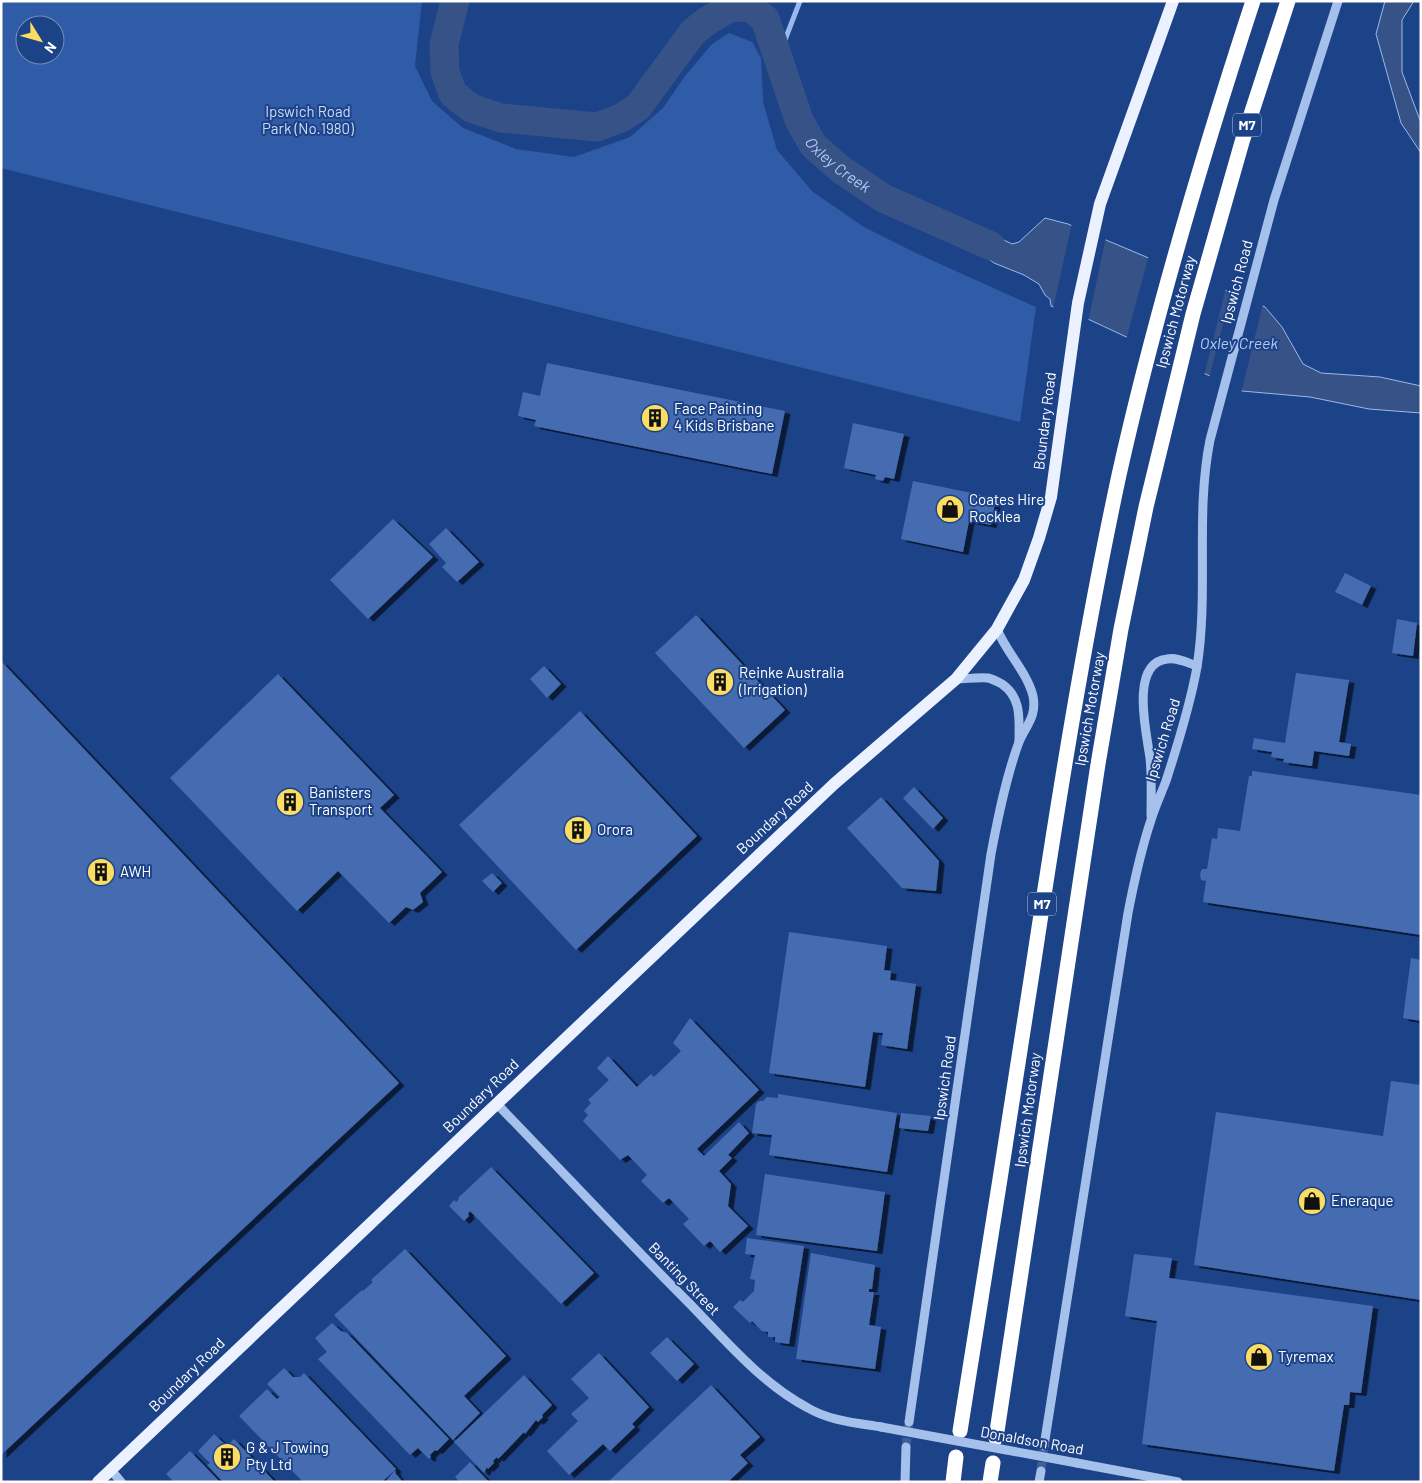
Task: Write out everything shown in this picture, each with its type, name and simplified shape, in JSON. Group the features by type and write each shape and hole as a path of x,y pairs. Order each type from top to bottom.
{"highway":[{"name":"Ipswich Motorway","path":"960,1431 1068,738 1100,566 1120,471 1180,236 1253,1"},
{"name":"Ipswich Motorway","path":"996,1438 1098,764 1146,507 1172,395 1210,251 1242,142 1288,1"},
{"path":"953,1482 956,1456"},
{"path":"990,1482 993,1463"}],"main road":[{"name":"Boundary Road","path":"98,1482 834,784 956,679 997,629 1024,580 1046,518 1055,474 1078,303 1100,204 1173,1"}],"street":[{"name":"Ipswich Road","path":"1044,1446 1119,967 1136,871 1150,821 1166,780 1187,714 1197,666 1202,603 1202,492 1204,468 1215,416 1252,275 1279,182 1338,1"},
{"name":"Ipswich Road","path":"997,629 1002,642 1028,682 1033,695 1033,715 1029,726 1019,741"},
{"name":"Ipswich Road","path":"1150,821 1150,761 1143,714 1145,686 1150,670 1160,660 1175,659 1197,666"},
{"name":"Ipswich Road","path":"909,1422 990,854 1019,741 1018,707 1014,696 1006,687 988,678 956,679"},
{"name":"Banting Street","path":"497,1104 684,1298 769,1382 789,1398 819,1413 848,1422 881,1427"},
{"name":"Donaldson Road","path":"881,1427 1178,1482"},
{"path":"905,1482 906,1447"},
{"path":"110,1470 122,1482"},
{"path":"1039,1482 1040,1472"}],"green space":[{"name":"Ipswich Road Park (No.1980)","path":"1,1 422,1 415,66 432,101 463,128 516,149 574,157 630,137 663,108 685,76 712,44 729,33 752,42 761,58 763,102 777,150 813,192 864,227 918,254 1036,307 1020,422 1,168"}],"water":[{"path":"1385,1 1414,1 1402,20 1402,72 1421,123 1421,153 1401,123 1376,34"},
{"name":"Oxley Creek","path":"959,218 1012,244 1019,242 1045,218 1068,224 1265,307 1282,327 1303,364 1321,373 1380,377 1421,386 1421,413 1369,409 1310,397 1242,391 1090,320 1051,306 1050,299 1045,295 1039,284 1024,275 994,263 982,254 951,239"}],"pier":[{"path":"1072,223 1106,237 1088,322 1053,309"},
{"path":"1149,255 1226,288 1204,376 1126,340"},
{"path":"1232,290 1263,304 1241,393 1209,378"}],"building":[{"name":"Face Painting 4 Kids Brisbane","path":"547,363 785,411 772,474 534,426 536,420 518,416 523,392 540,396"},
{"path":"853,423 904,434 894,479 885,477 883,481 875,479 876,475 844,468"},
{"name":"Coates Hire Rocklea","path":"913,481 996,498 991,525 969,521 963,552 901,539"},
{"path":"393,519 433,557 368,619 330,580"},
{"path":"446,528 479,562 457,582 442,567 446,563 429,544"},
{"path":"1345,573 1371,586 1362,605 1335,592"},
{"name":"Reinke Australia (Irrigation)","path":"696,615 785,710 744,748 655,653"},
{"path":"1397,619 1417,623 1413,656 1392,653"},
{"name":"AWH","path":"1,661 399,1083 1,1455"},
{"path":"544,666 561,684 547,698 530,679"},
{"path":"1296,673 1349,680 1339,742 1351,744 1349,756 1314,751 1312,766 1283,762 1284,759 1271,757 1272,752 1252,749 1254,738 1285,743"},
{"name":"Banisters Transport","path":"278,674 394,795 380,808 442,872 420,893 423,902 413,910 406,907 389,923 338,871 297,911 170,778"},
{"name":"Orora","path":"580,711 697,836 576,950 459,825"},
{"path":"1252,771 1421,795 1421,935 1203,902 1206,881 1201,880 1200,874 1202,869 1207,869 1212,838 1217,839 1218,828 1240,831 1249,776 1252,776"},
{"path":"914,787 943,818 933,829 903,798"},
{"path":"881,797 939,861 936,891 902,888 847,828"},
{"path":"492,873 502,883 493,892 482,881"},
{"path":"789,932 887,946 884,970 891,971 890,980 916,984 907,1049 881,1045 883,1033 873,1032 865,1087 769,1073"},
{"path":"1411,958 1421,960 1421,1021 1403,1018"},
{"path":"690,1018 759,1090 697,1149 704,1156 739,1122 749,1133 728,1155 732,1158 719,1171 731,1184 728,1206 748,1226 720,1252 710,1241 704,1246 683,1224 689,1219 669,1198 663,1203 641,1181 647,1175 628,1155 620,1160 583,1121 588,1115 584,1111 591,1103 588,1100 609,1080 597,1068 608,1056 637,1087 651,1074 654,1077 681,1051 673,1043"},
{"name":"Eneraque","path":"1391,1081 1421,1085 1421,1300 1194,1265 1216,1112 1383,1136"},
{"path":"778,1094 897,1113 887,1172 769,1155 772,1135 752,1133 756,1104 767,1097 778,1098"},
{"path":"901,1113 931,1116 928,1131 899,1128"},
{"path":"491,1167 594,1273 561,1304 470,1211 469,1216 464,1221 449,1206 454,1200 456,1202"},
{"path":"765,1174 885,1192 877,1251 756,1235"},
{"path":"747,1238 804,1246 789,1344 775,1342 775,1337 768,1337 768,1332 762,1331 752,1321 750,1323 733,1307 740,1300 743,1302 754,1291 755,1280 750,1279 755,1255 745,1254"},
{"path":"405,1249 506,1356 464,1396 480,1413 453,1440 334,1315 373,1282 371,1280"},
{"path":"811,1253 875,1265 872,1289 869,1289 869,1292 874,1292 869,1325 881,1327 875,1369 796,1359"},
{"name":"Tyremax","path":"1134,1254 1172,1258 1169,1278 1373,1306 1361,1393 1350,1392 1349,1405 1344,1405 1334,1471 1142,1444 1157,1321 1125,1316"},
{"path":"332,1323 341,1331 347,1333 449,1439 430,1455 429,1459 418,1448 410,1455 318,1359 327,1352 315,1338"},
{"path":"667,1337 694,1364 677,1381 650,1353"},
{"path":"599,1353 649,1407 632,1424 635,1427 610,1451 603,1444 569,1475 547,1451 578,1421 571,1414 589,1398 571,1379"},
{"path":"284,1368 293,1377 300,1377 304,1373 396,1469 382,1482 303,1482 239,1416 267,1389 277,1399 280,1397 267,1384"},
{"path":"524,1375 552,1405 538,1422 536,1420 525,1434 524,1432 498,1459 497,1457 488,1469 487,1467 484,1473 454,1442"},
{"path":"711,1385 760,1437 740,1455 748,1463 728,1482 608,1482"},
{"name":"G & J Towing Pty Ltd","path":"214,1434 227,1446 234,1439 275,1482 223,1482 207,1465 210,1463 198,1451"},
{"path":"190,1451 220,1482 174,1482 166,1474"},
{"path":"470,1462 489,1482 460,1482 455,1477"},
{"path":"395,1470 403,1482 385,1482"}],"waterway":[{"name":"Oxley Creek","path":"455,1 444,44 445,72 453,94 471,108 501,118 597,127 621,118 638,107 693,32 707,21 731,7 751,8 765,19 799,120 813,145 839,168 883,198 991,246"},
{"path":"778,58 800,1"}],"tunnel":[{"path":"906,1447 909,1422"},
{"path":"1041,1471 1044,1446"}],"place":[{"name":"Face Painting 4 Kids Brisbane","path":"655,418"},
{"name":"Coates Hire Rocklea","path":"950,509"},
{"name":"Reinke Australia (Irrigation)","path":"720,682"},
{"name":"Banisters Transport","path":"290,802"},
{"name":"Orora","path":"578,830"},
{"name":"AWH","path":"101,872"},
{"name":"Eneraque","path":"1312,1201"},
{"name":"Tyremax","path":"1259,1357"},
{"name":"G & J Towing Pty Ltd","path":"227,1457"}]}
